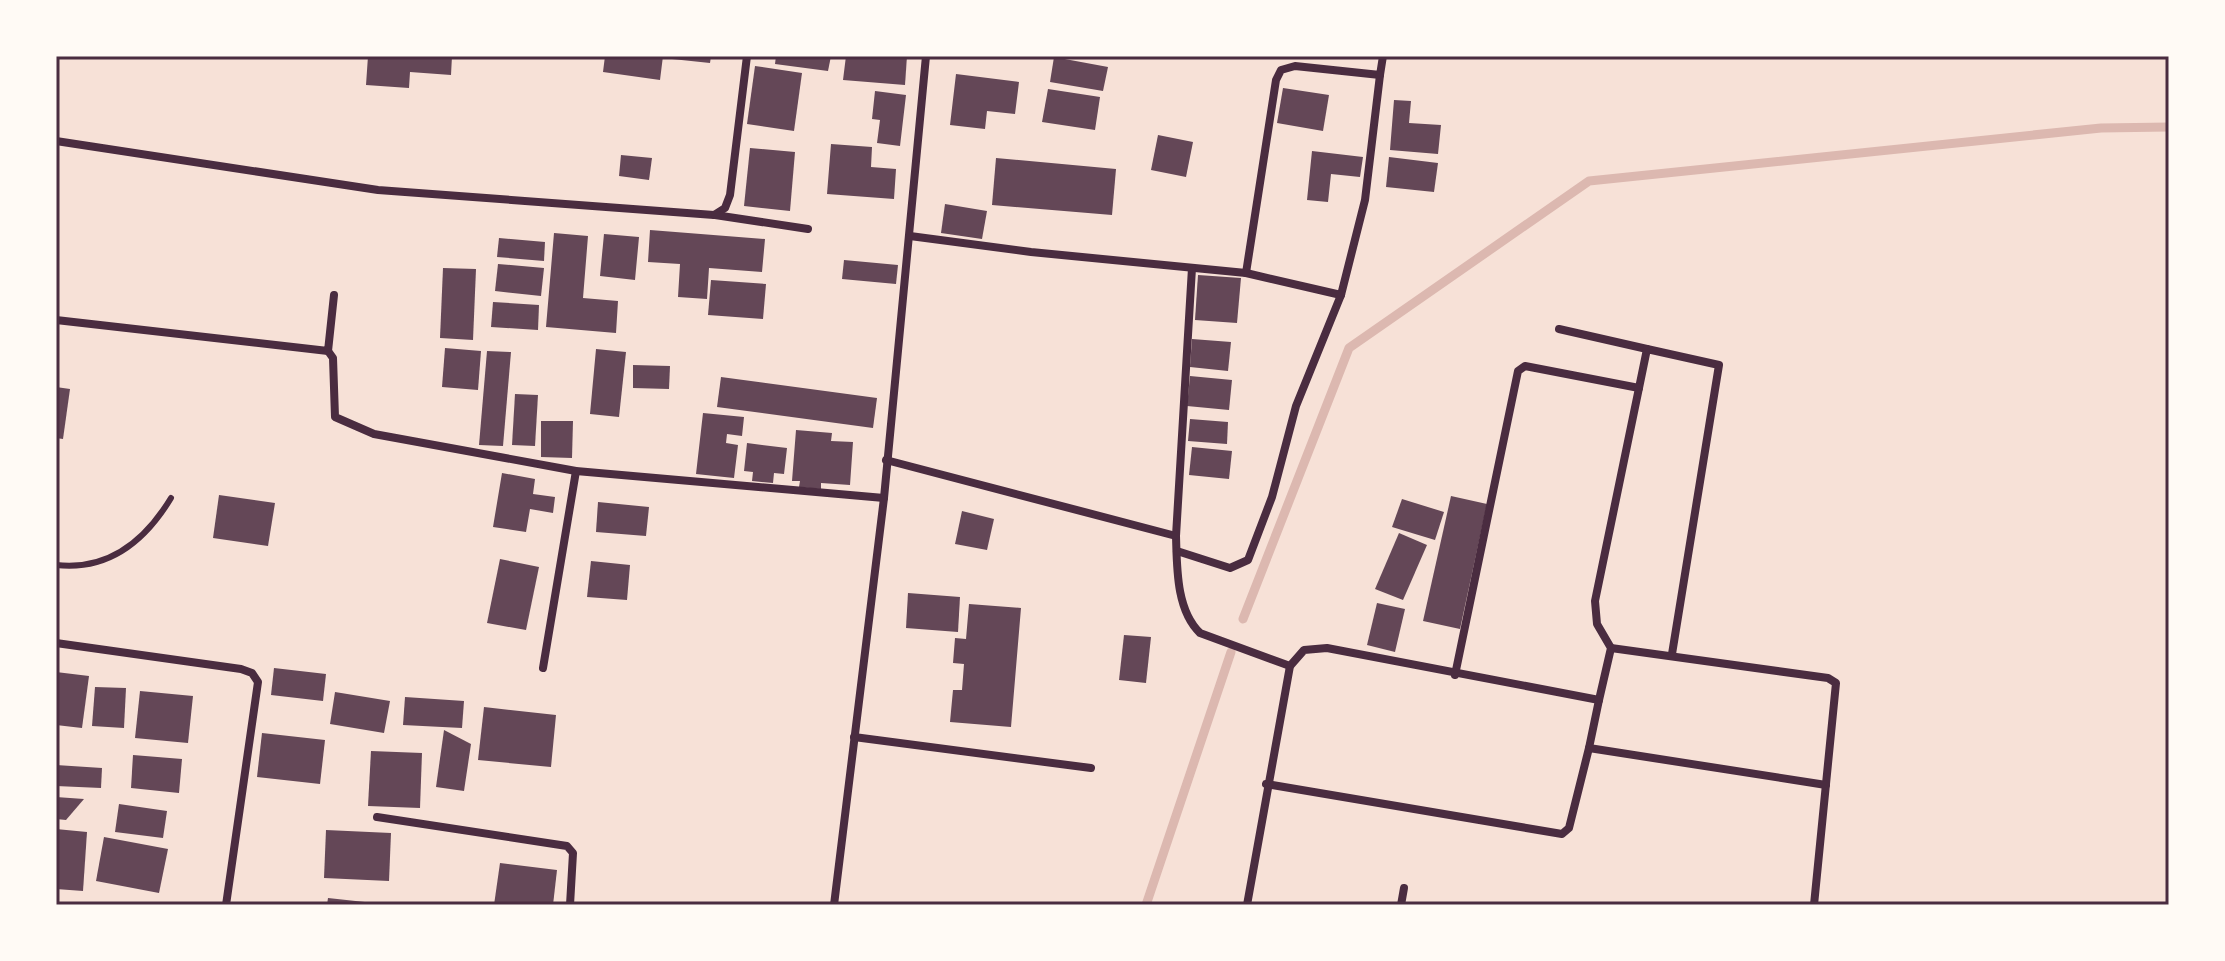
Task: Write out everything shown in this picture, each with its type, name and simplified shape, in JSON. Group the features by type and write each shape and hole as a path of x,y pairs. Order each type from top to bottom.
{"street":[{"path":"714,215 725,208 730,195 747,56"},
{"path":"834,905 884,498 926,56"},
{"path":"1177,551 1230,568 1248,560 1272,497 1296,406 1341,295 1365,200 1383,56"},
{"path":"1246,273 1276,80 1281,70 1295,66 1380,75"},
{"path":"56,141 378,190 714,215 808,229"},
{"path":"910,236 1246,273 1341,295"},
{"path":"1192,268 1176,536 1184,609 1200,633 1290,666"},
{"path":"334,295 328,351 333,358 335,417 374,434 576,471 884,498"},
{"path":"56,320 328,351"},
{"path":"1559,329 1719,365 1672,654"},
{"path":"1266,784 1562,834 1569,828 1611,648 1597,624 1595,601 1647,349"},
{"path":"1455,675 1518,371 1525,366 1639,388"},
{"path":"886,460 1176,536"},
{"path":"543,668 576,471"},
{"path":"56,643 241,669 252,673 258,682 226,905"},
{"path":"1247,905 1266,784 1290,666 1299,653 1319,648 1599,700"},
{"path":"1611,648 1672,654 1833,680 1837,687 1814,905"},
{"path":"854,737 1091,768"},
{"path":"1589,748 1826,785"},
{"path":"377,817 567,846 573,853 570,905"},
{"path":"1401,905 1404,888"}],"lane":[{"path":"56,565 92,566 110,558 150,529 171,498"}],"building":[{"path":"368,56 452,56 451,75 410,72 409,88 366,85"},
{"path":"605,56 663,56 660,80 603,72"},
{"path":"673,56 711,56 710,63 672,59"},
{"path":"776,56 831,56 828,71 775,64"},
{"path":"846,56 907,56 905,85 843,80"},
{"path":"1054,57 1108,67 1103,91 1050,82"},
{"path":"755,66 802,73 794,131 747,124"},
{"path":"956,74 1019,82 1015,114 987,111 985,129 950,125"},
{"path":"1283,88 1329,95 1323,131 1277,123"},
{"path":"1048,89 1100,97 1095,130 1042,122"},
{"path":"875,91 906,95 900,146 877,143 880,120 872,119"},
{"path":"1394,100 1411,101 1409,123 1441,125 1438,154 1390,150"},
{"path":"1158,135 1193,142 1186,177 1151,170"},
{"path":"831,144 872,147 871,167 896,169 894,199 827,194"},
{"path":"750,148 795,152 790,211 744,206"},
{"path":"1312,151 1363,157 1360,177 1331,174 1328,202 1307,200"},
{"path":"621,155 652,158 649,180 619,176"},
{"path":"1389,157 1438,163 1434,192 1386,187"},
{"path":"996,158 1116,169 1112,215 992,205"},
{"path":"945,204 987,211 982,239 941,233"},
{"path":"650,230 765,239 762,272 709,268 707,299 678,297 680,264 648,262"},
{"path":"554,233 588,236 583,298 618,301 616,333 546,327"},
{"path":"604,234 639,237 635,280 600,276"},
{"path":"499,238 545,242 544,261 497,257"},
{"path":"844,260 898,265 896,284 842,279"},
{"path":"498,264 544,268 541,296 495,291"},
{"path":"443,268 476,269 473,340 440,338"},
{"path":"1198,275 1241,278 1237,323 1195,320"},
{"path":"711,280 766,284 763,319 708,315"},
{"path":"493,302 539,305 538,330 491,327"},
{"path":"1192,339 1231,342 1228,371 1190,367"},
{"path":"445,348 481,351 478,390 442,387"},
{"path":"596,349 626,352 619,417 590,414"},
{"path":"487,351 511,352 503,446 479,445"},
{"path":"633,365 670,366 669,389 633,388"},
{"path":"1190,376 1232,380 1229,410 1187,406"},
{"path":"721,377 877,398 873,428 717,407"},
{"path":"56,387 70,389 63,439 56,438"},
{"path":"515,394 538,395 535,446 512,445"},
{"path":"703,413 744,417 742,436 727,434 726,443 738,445 734,478 696,474"},
{"path":"1190,419 1228,422 1227,444 1188,441"},
{"path":"541,421 573,421 572,458 541,457"},
{"path":"796,430 832,433 831,441 853,442 850,485 821,483 821,489 799,487 800,481 792,481"},
{"path":"747,443 787,448 784,474 774,473 773,483 752,481 753,472 744,471"},
{"path":"1192,447 1232,451 1229,479 1189,475"},
{"path":"502,473 535,479 533,494 555,497 553,513 530,509 526,532 493,527"},
{"path":"219,495 275,503 268,546 213,538"},
{"path":"1451,496 1487,504 1460,629 1423,621"},
{"path":"1402,499 1444,512 1435,540 1392,527"},
{"path":"598,502 649,507 646,536 596,532"},
{"path":"962,511 994,519 987,550 955,544"},
{"path":"1399,533 1427,545 1403,600 1375,589"},
{"path":"500,559 539,567 526,630 487,623"},
{"path":"591,561 630,565 627,600 587,597"},
{"path":"908,593 960,597 958,632 906,628"},
{"path":"1377,603 1405,609 1395,652 1367,645"},
{"path":"969,604 1021,608 1011,727 950,722 953,690 962,690 964,664 953,663 955,638 966,639"},
{"path":"1124,635 1151,637 1146,683 1119,680"},
{"path":"274,668 326,674 323,701 271,695"},
{"path":"56,672 89,676 82,728 56,725"},
{"path":"95,687 126,688 124,728 92,726"},
{"path":"140,691 193,696 188,743 135,738"},
{"path":"335,692 390,701 384,733 330,724"},
{"path":"405,697 464,701 462,728 403,725"},
{"path":"484,707 556,715 551,767 478,760"},
{"path":"444,730 471,744 464,791 436,787"},
{"path":"262,733 325,740 320,784 257,777"},
{"path":"371,751 422,753 420,808 368,806"},
{"path":"133,755 182,759 179,793 131,788"},
{"path":"56,765 102,768 101,788 56,786"},
{"path":"56,797 84,799 66,820 56,819"},
{"path":"119,804 167,811 163,838 115,832"},
{"path":"56,829 87,832 83,891 56,889"},
{"path":"326,830 391,833 389,881 324,878"},
{"path":"104,837 168,849 159,893 96,881"},
{"path":"500,863 557,870 553,905 494,905"},
{"path":"328,898 374,903 374,905 327,905"}],"waterway":[{"path":"1243,619 1349,348 1589,181 2101,128 2169,127"},
{"path":"1146,905 1231,652"}]}
